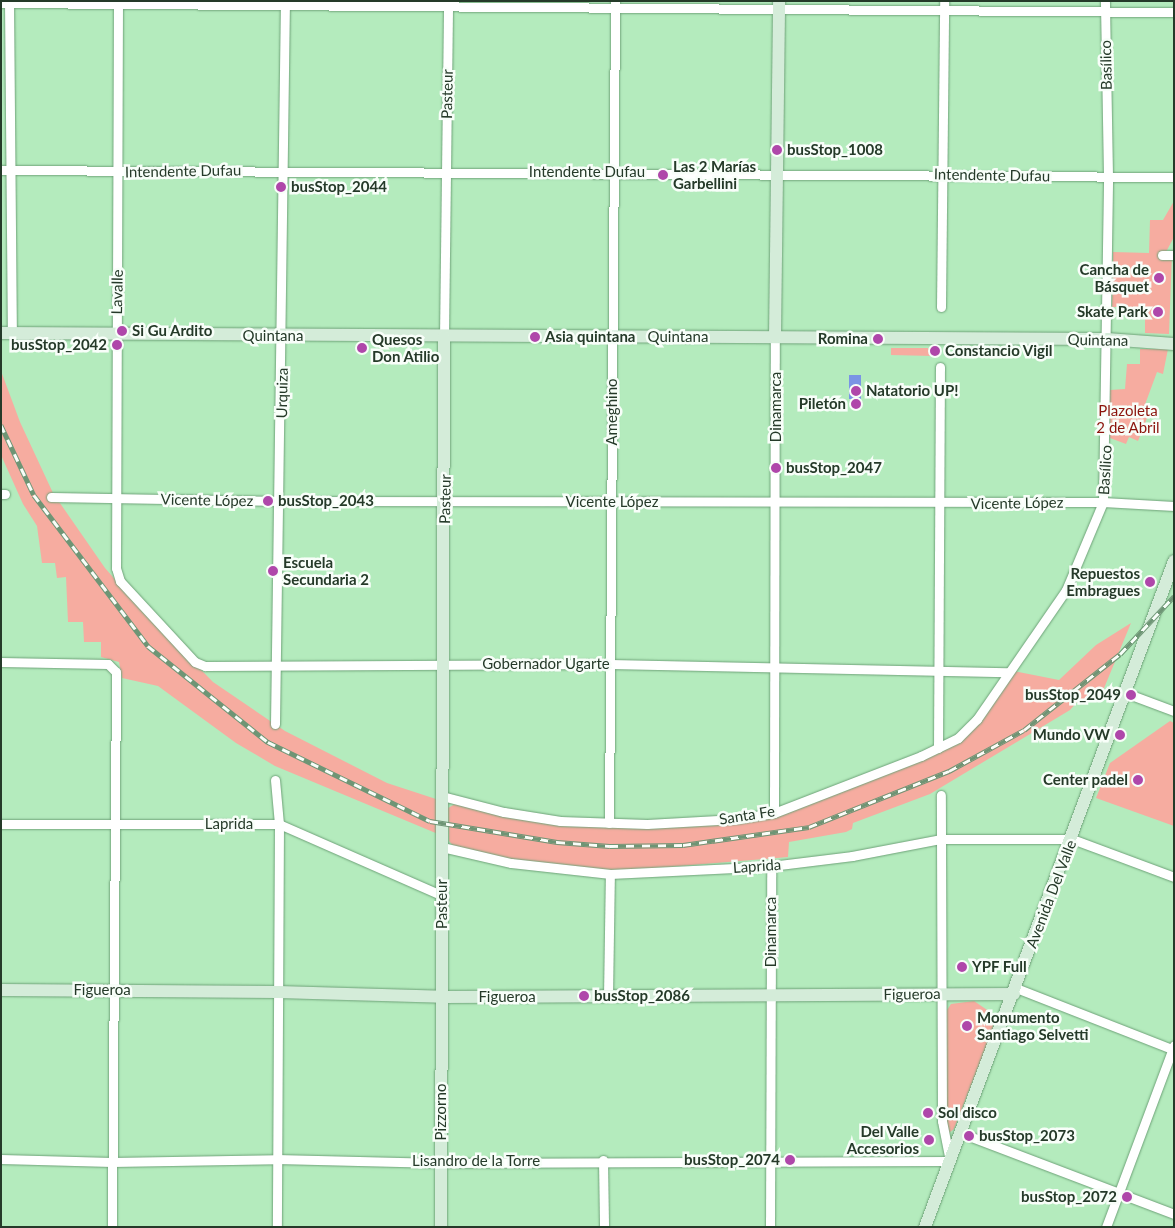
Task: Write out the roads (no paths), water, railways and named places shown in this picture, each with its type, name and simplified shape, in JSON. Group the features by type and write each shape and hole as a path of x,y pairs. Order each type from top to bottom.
{"street":[{"name":"Basílico","path":"1007,672 1066,590 1103,502 1108,176 1105,1"},
{"path":"7,334 12,170 6,2 944,6 1174,12"},
{"name":"Lavalle","path":"118,3 116,568 120,581"},
{"name":"Urquiza","path":"275,724 281,501 283,336 281,170 285,4"},
{"name":"Pasteur","path":"442,997 441,665 446,500 444,337 448,4"},
{"name":"Ameghino","path":"609,823 615,4"},
{"name":"Dinamarca","path":"774,812 775,338 779,5"},
{"path":"941,307 944,175 944,6"},
{"name":"Intendente Dufau","path":"1,170 118,172 446,170 1174,177"},
{"path":"1162,255 1174,255"},
{"name":"Quintana","path":"7,334 1107,339 1174,344"},
{"path":"938,748 940,367"},
{"name":"Vicente López","path":"51,497 281,501 446,500 940,504 1103,502 1174,506"},
{"name":"Avenida Del Valle","path":"925,1227 1072,839 1174,561"},
{"name":"Gobernador Ugarte","path":"120,581 195,662 205,666 276,664 610,664 938,669 1007,672"},
{"path":"1,662 108,664 113,666 116,672 116,990 112,1227"},
{"name":"Santa Fe","path":"442,796 504,812 560,821 609,823 736,819 774,812 938,748 958,738 977,718 1007,672"},
{"path":"1126,693 1174,711"},
{"path":"274,780 279,824 277,1227"},
{"path":"941,795 942,1121 950,1161"},
{"name":"Laprida","path":"1,824 279,824 442,896"},
{"name":"Laprida","path":"442,847 511,863 610,874 771,866 852,856 941,839 1072,839"},
{"path":"1072,839 1174,877"},
{"name":"Dinamarca","path":"770,1227 771,866"},
{"path":"608,996 610,874"},
{"name":"Figueroa","path":"1,990 278,992 442,997 770,997 1015,991"},
{"path":"1015,991 1173,1048 1106,1227"},
{"name":"Pizzorno","path":"441,1227 442,997"},
{"path":"961,1133 1174,1214"},
{"name":"Lisandro de la Torre","path":"1,1159 112,1162 276,1158 441,1162 603,1160 950,1161"},
{"path":"603,1160 604,1227"}],"water":[{"path":"849,375 861,375 861,399 849,399"}],"railway":[{"path":"1,425 34,495 148,646 268,742 430,821 557,842 610,846 683,845 809,827 949,771 1024,730 1120,654 1174,596"}],"place":[{"name":"busStop_1008","path":"777,150"},
{"name":"Las 2 Marías Garbellini","path":"663,175"},
{"name":"busStop_2044","path":"281,187"},
{"name":"Cancha de Básquet","path":"1159,278"},
{"name":"Skate Park","path":"1158,312"},
{"name":"Si Gu Ardito","path":"122,331"},
{"name":"Asia quintana","path":"535,337"},
{"name":"Romina","path":"878,339"},
{"name":"busStop_2042","path":"117,345"},
{"name":"Quesos Don Atilio","path":"362,348"},
{"name":"Constancio Vigil","path":"935,351"},
{"name":"Natatorio UP!","path":"856,391"},
{"name":"Piletón","path":"856,404"},
{"name":"busStop_2047","path":"776,468"},
{"name":"busStop_2043","path":"268,501"},
{"name":"Escuela Secundaria 2","path":"273,571"},
{"name":"Repuestos Embragues","path":"1150,582"},
{"name":"busStop_2049","path":"1131,695"},
{"name":"Mundo VW","path":"1120,735"},
{"name":"Center padel","path":"1138,780"},
{"name":"YPF Full","path":"962,967"},
{"name":"busStop_2086","path":"584,996"},
{"name":"Monumento Santiago Selvetti","path":"967,1026"},
{"name":"Sol disco","path":"928,1113"},
{"name":"busStop_2073","path":"969,1136"},
{"name":"Del Valle Accesorios","path":"929,1140"},
{"name":"busStop_2074","path":"790,1160"},
{"name":"busStop_2072","path":"1127,1197"}],"park label":[{"name":"Plazoleta 2 de Abril","path":"1128,418"}]}
